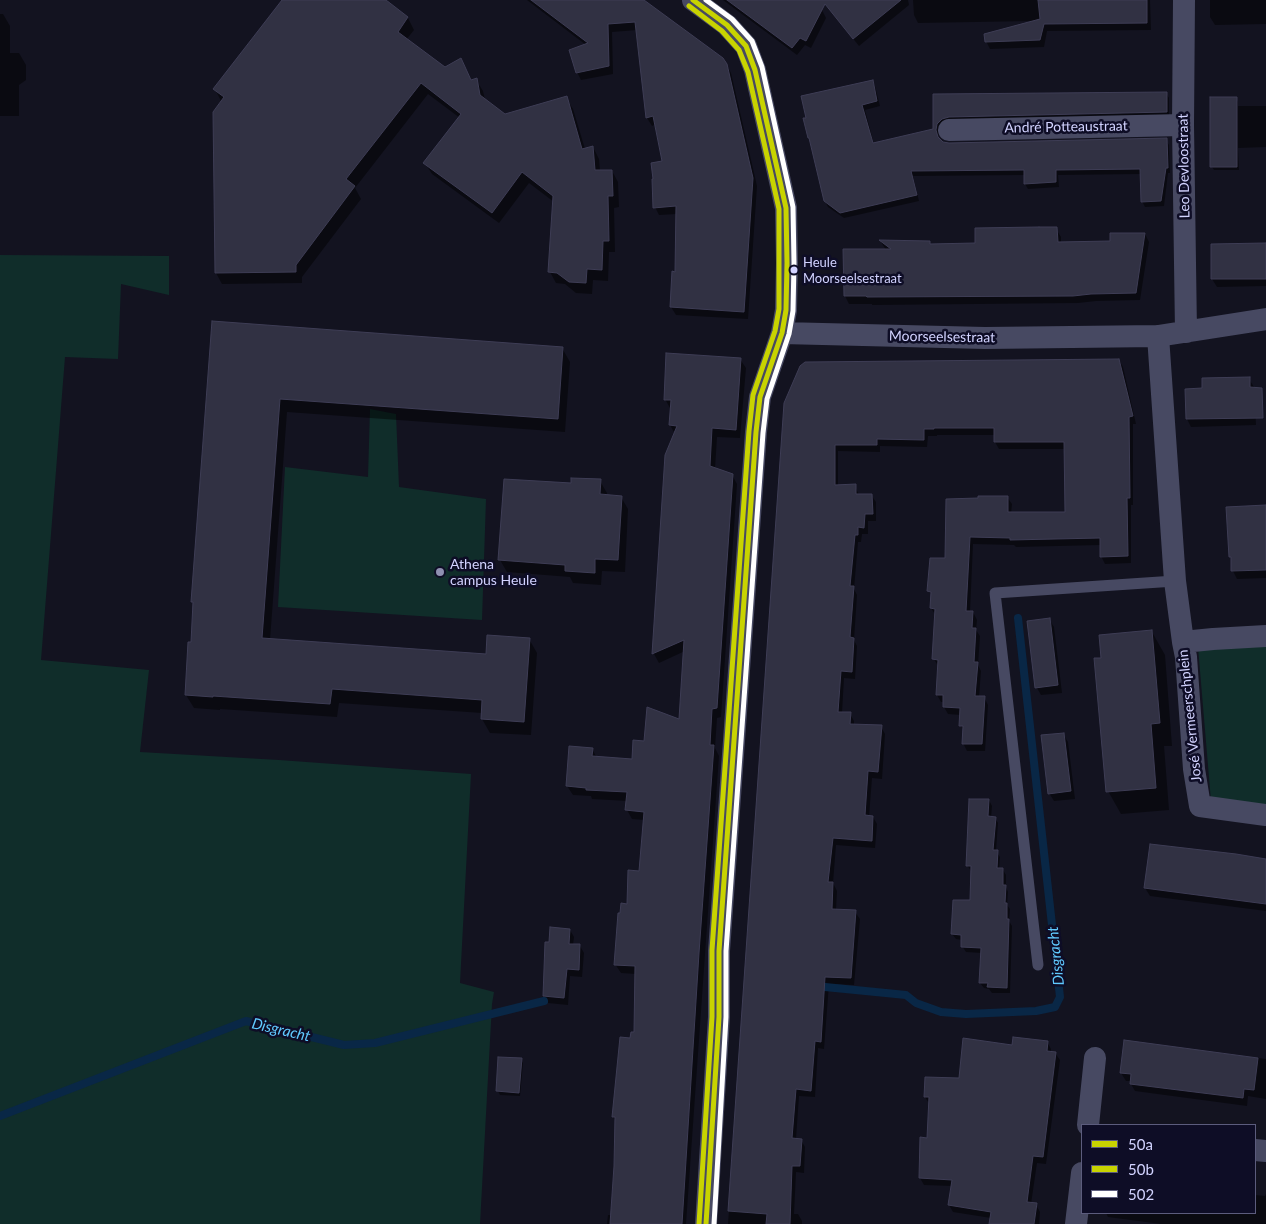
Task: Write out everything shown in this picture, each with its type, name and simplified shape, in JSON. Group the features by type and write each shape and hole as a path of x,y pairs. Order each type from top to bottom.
{"street":[{"path":"693,0 727,25 746,46 755,70 786,208 787,263 786,310 782,333 760,397 756,432 720,950 719,1017 706,1224"},
{"name":"Leo Devloostraat","path":"1184,0 1183,125 1186,332"},
{"name":"André Potteaustraat","path":"949,130 1183,125"},
{"name":"Moorseelsestraat","path":"782,333 985,338 1158,336 1266,319"},
{"path":"1158,336 1175,581 1182,642"},
{"name":"José Vermeerschplein","path":"1266,636 1182,642 1186,656 1194,769 1200,806 1266,815"},
{"path":"1088,1124 1095,1058"},
{"path":"1076,1224 1081,1182"}],"lane":[{"path":"1038,965 995,593 1175,581"}],"green space":[{"path":"0,255 169,256 169,295 121,284 118,359 65,357 41,660 149,670 140,752 471,774 460,983 494,992 480,1224 0,1224"},
{"path":"370,409 396,414 399,487 486,499 482,620 278,607 285,467 368,477"},
{"path":"1266,645 1266,808 1211,801 1198,647"}],"building":[{"path":"282,0 386,0 408,17 398,32 445,67 461,58 471,80 477,78 480,95 505,114 567,96 582,149 593,146 595,170 612,170 613,196 608,196 609,241 603,241 602,270 587,269 586,283 569,282 557,273 548,272 553,196 522,172 492,213 423,163 461,114 421,83 346,179 355,186 296,265 296,272 215,273 213,112 224,97 213,89"},
{"path":"531,0 644,0 723,58 727,64 753,178 744,312 670,307 672,271 675,272 676,206 653,208 651,163 662,161 653,116 646,118 635,22 608,24 609,66 576,73 569,50 588,43"},
{"path":"727,0 901,0 853,39 825,4 806,41 800,38 792,48"},
{"path":"1038,0 1147,0 1147,23 1044,24 1040,40 985,42 984,34 1040,19"},
{"path":"873,80 877,101 862,105 873,143 933,129 933,94 1167,92 1167,112 949,117 942,119 937,124 936,130 938,137 943,142 949,143 1167,138 1168,168 1166,168 1161,201 1141,202 1140,169 1056,170 1056,182 1024,184 1024,170 911,171 917,195 840,213 824,201 803,118 806,118 801,96"},
{"path":"1210,97 1237,97 1237,167 1210,167"},
{"path":"1057,227 1058,242 1110,241 1110,233 1145,233 1136,293 1073,296 844,296 843,249 891,249 879,240 930,241 930,244 975,243 975,228"},
{"path":"1266,243 1266,279 1211,279 1211,244"},
{"path":"212,321 563,347 558,419 280,399 262,638 486,654 487,635 530,638 524,722 481,719 482,700 332,689 330,704 185,695 188,642 191,642 193,602 191,602"},
{"path":"666,353 741,358 736,430 712,428 710,466 733,474 717,708 712,709 710,745 714,745 682,1224 610,1224 615,1117 612,1117 620,1037 630,1038 631,1032 634,1032 635,966 614,965 618,913 620,913 621,903 627,904 628,870 639,871 644,812 625,810 627,792 586,790 586,788 566,786 569,746 593,748 592,756 632,759 633,740 644,741 647,707 679,719 684,640 652,654 665,455 677,426 669,425 671,400 664,400"},
{"path":"1119,359 1133,416 1129,417 1130,498 1127,498 1128,556 1100,557 1100,538 1010,540 1010,538 970,537 966,611 973,611 972,628 976,628 974,662 978,662 975,696 985,696 982,744 962,744 963,726 959,726 960,708 943,707 943,695 936,695 938,660 932,659 935,609 930,608 931,592 927,591 930,558 945,558 946,499 1008,496 1008,512 1065,512 1064,442 994,442 994,428 934,428 924,429 924,440 877,439 877,445 835,445 835,485 856,484 856,494 872,494 873,514 865,514 864,528 858,527 858,535 855,535 850,586 854,586 850,637 854,638 852,672 841,671 838,712 851,712 850,724 882,725 878,772 868,771 865,815 873,816 872,841 833,838 828,882 833,882 832,909 856,910 851,978 825,977 821,1042 815,1041 811,1091 796,1089 792,1138 802,1139 800,1166 792,1166 790,1224 766,1224 767,1214 728,1211 784,403 800,366 805,362"},
{"path":"1250,377 1250,387 1262,388 1263,418 1186,419 1185,389 1202,388 1202,378"},
{"path":"571,478 601,479 600,494 622,496 618,560 595,559 595,573 565,571 565,565 498,560 504,479 571,483"},
{"path":"1266,505 1266,570 1231,571 1226,507"},
{"path":"1050,618 1058,685 1035,688 1027,621"},
{"path":"1152,630 1160,723 1151,724 1156,788 1106,792 1094,658 1101,658 1099,635"},
{"path":"1064,733 1071,791 1048,794 1041,735"},
{"path":"969,799 989,799 988,816 996,817 993,850 998,850 997,868 1003,868 1003,885 1006,885 1005,903 1007,903 1007,919 1009,919 1007,988 987,987 988,983 979,983 981,948 961,947 961,935 951,934 953,900 970,900 971,866 966,866"},
{"path":"1150,844 1266,859 1266,904 1144,888"},
{"path":"550,927 570,929 569,944 580,944 579,970 567,969 564,998 543,996 545,942 549,942"},
{"path":"1013,1037 1048,1041 1047,1051 1056,1052 1043,1157 1033,1156 1027,1202 1037,1203 1034,1224 989,1224 991,1212 948,1205 952,1180 919,1178 920,1137 927,1138 929,1097 924,1097 925,1077 959,1078 963,1038 1012,1045"},
{"path":"1124,1040 1258,1058 1254,1090 1244,1089 1243,1098 1130,1084 1131,1074 1120,1073"},
{"path":"498,1057 522,1058 519,1093 496,1091"}],"waterway":[{"name":"Disgracht","path":"815,986 906,995 916,1003 941,1012 966,1014 1036,1011 1055,1007 1060,997 1018,618"},
{"name":"Disgracht","path":"0,1116 246,1021 344,1045 375,1043 544,1001"}],"transit line":[{"name":"50a","path":"693,0 727,25 746,46 755,70 786,208 787,263 786,310 782,333 760,397 756,432 719,951 719,1017 706,1224"},
{"name":"502","path":"706,0 732,19 752,41 762,67 793,207 794,263 793,311 789,334 767,399 763,433 726,951 726,1017 714,1224"},
{"name":"50b","path":"689,6 722,31 739,50 748,72 779,209 779,309 775,331 753,395 749,431 712,950 712,1017 699,1224"}],"place":[{"name":"Heule Moorseelsestraat","path":"794,270"},
{"name":"Athena campus Heule","path":"440,572"}]}
